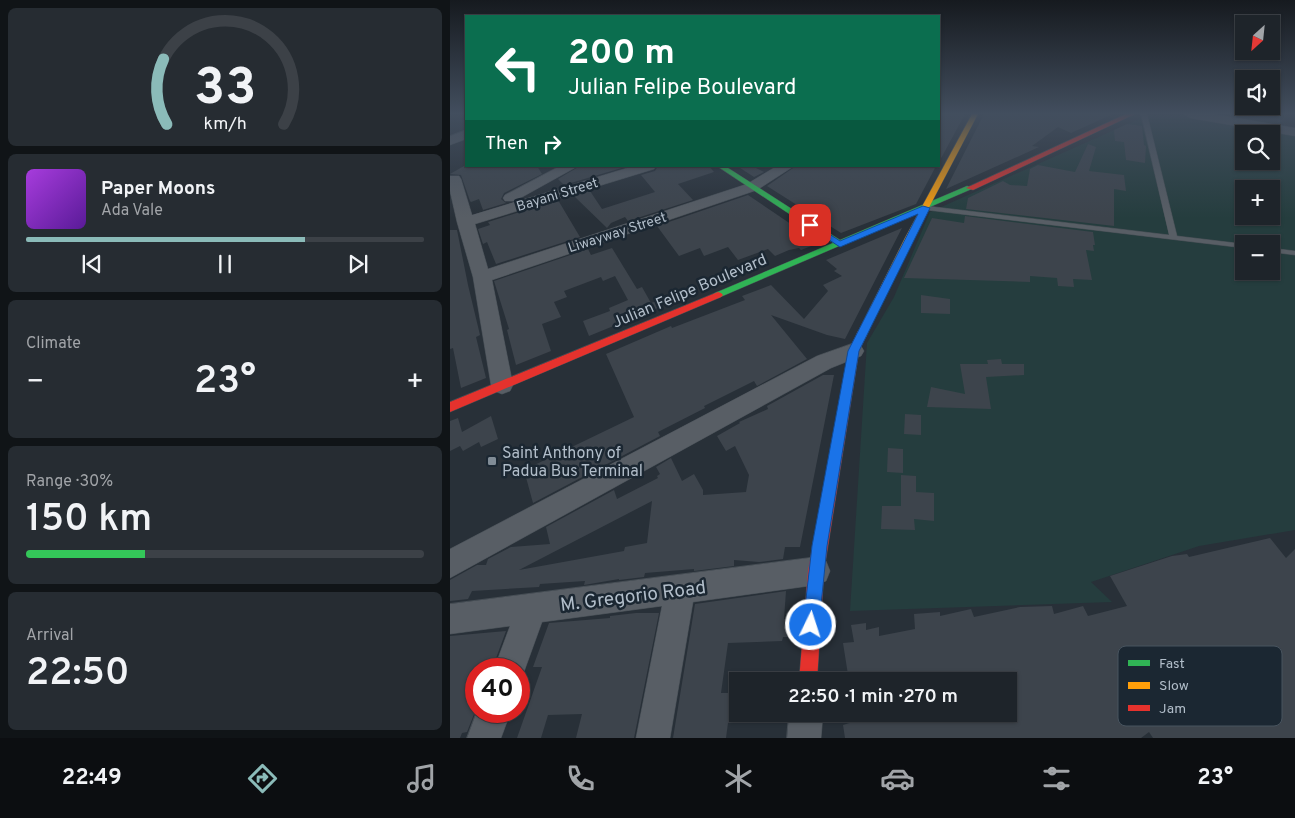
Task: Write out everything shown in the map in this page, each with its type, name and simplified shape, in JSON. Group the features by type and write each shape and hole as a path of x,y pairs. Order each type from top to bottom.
{"street":[{"path":"809,672 816,571 854,351 957,148"},
{"name":"Julian Felipe Boulevard","path":"450,407 926,208 1057,148"},
{"path":"458,226 569,167"},
{"name":"Bayani Street","path":"458,226 646,167"},
{"path":"722,167 840,244"},
{"name":"Liwayway Street","path":"482,277 752,187 785,167"},
{"path":"454,179 458,226 482,277 502,386"},
{"path":"450,564 824,362 854,351"},
{"name":"M. Gregorio Road","path":"450,619 816,571"},
{"path":"652,738 680,589"},
{"path":"514,658 532,608"},
{"path":"804,738 805,722"},
{"path":"484,738 490,723"}],"lane":[{"path":"1152,148 1173,237"},
{"path":"926,208 1235,245"},
{"path":"1280,251 1295,253"}],"green space":[{"path":"1073,148 1235,148 1235,170 1280,170 1280,148 1295,148 1295,530 1199,546 1091,582 1112,602 850,611 867,343 894,297 930,212"}],"building":[{"path":"940,148 946,148 940,160"},
{"path":"967,148 1036,148 946,189"},
{"path":"1086,148 1096,148 1089,171 1124,175 1126,191 1114,189 1114,226 966,209 968,198 1003,181 1010,185 1027,186 1030,169 1038,165 1075,172"},
{"path":"1125,148 1146,148 1145,163 1126,160"},
{"path":"465,166 538,167 542,174 504,193 501,199 506,203 483,210 479,199 470,201 461,175 450,174"},
{"path":"578,167 625,167 564,185 558,179"},
{"path":"657,167 710,167 714,172 678,184 693,200 628,221 625,217 611,223 607,228 574,196 590,191 602,209 655,192 641,175 655,171"},
{"path":"739,167 754,167 764,172 754,177"},
{"path":"795,167 935,167 916,204 841,233 767,186"},
{"path":"748,195 819,243 801,250 799,248 789,250 775,256 768,249 738,260 728,247 704,256 700,248 679,256 657,226"},
{"path":"558,200 580,237 496,264 487,242 483,244 478,229 490,225 488,222"},
{"path":"965,216 1093,232 1094,251 1086,250 1092,280 1073,279 1074,287 1058,286 1057,278 1030,276 1030,282 904,278 932,218 964,223"},
{"path":"902,228 845,339 827,335 771,315 807,359 757,386 754,381 704,406 705,408 658,432 660,436 533,503 524,470 634,417 606,354 671,326 672,328 745,300 742,296 771,285 804,319 828,291 823,285 842,276 834,271 837,269 826,260"},
{"path":"450,230 457,230 480,335 476,337 486,378 461,388 453,348 450,349"},
{"path":"612,248 637,289 642,287 651,303 657,301 660,307 589,336 583,321 610,311 609,308 628,300 615,276 603,281 601,277 564,291 567,297 554,302 561,317 542,324 551,351 516,365 507,330 509,329 494,281 588,249 591,255"},
{"path":"921,295 950,299 950,314 921,313"},
{"path":"1001,359 1002,364 1024,364 1024,375 986,377 991,409 927,407 931,387 965,394 960,364 988,364 987,360"},
{"path":"823,375 834,375 800,547 785,547 783,559 759,562 734,560 734,566 694,571 694,569 645,573 644,577 584,585 585,581 540,584 539,587 472,591 468,599 450,601 450,580 477,565 486,565 488,559 511,547 550,544 546,527 614,490 617,499 658,478 657,476 660,474 656,467 671,458 682,481 694,474 703,490 703,495 746,492 749,475 735,446 726,451 717,436 739,422 768,409 767,406","holes":["652,501 647,543 625,547 624,551 519,570"]},
{"path":"905,414 921,415 921,435 904,434"},
{"path":"491,416 498,439 481,447 479,442 463,451 460,446 450,451 450,421 458,418 462,432"},
{"path":"888,448 903,449 903,473 887,472"},
{"path":"901,475 916,476 916,492 934,493 934,521 914,519 915,530 881,529 882,506 901,506"},
{"path":"1270,538 1286,558 1295,549 1295,738 1153,738 1149,732 1141,738 845,738 843,725 853,722 1017,722 1017,672 848,672 843,643 854,642 851,625 866,623 866,630 879,627 879,636 915,629 914,614 940,612 940,616 971,609 974,617 1020,607 1052,606 1054,614 1083,606 1088,616 1127,606 1110,576 1172,556 1187,554 1189,557"},
{"path":"786,591 784,619 791,619 789,637 783,637 782,641 728,643 721,693 729,693 726,738 673,738 695,604"},
{"path":"659,613 634,738 576,738 582,714 548,715 541,738 517,738 522,723 530,723 530,701 542,667 533,667 549,623 610,618 610,616"},
{"path":"506,631 496,658 465,658 465,723 471,723 467,732 462,733 460,738 450,738 450,636"}],"traffic: fast":[{"path":"722,167 840,244"},
{"path":"718,295 970,188"}],"traffic: slow":[{"path":"862,334 909,238 957,148"}],"traffic: jam":[{"path":"970,188 1057,148"},
{"path":"450,407 718,295"},
{"path":"809,672 816,571 854,351 862,334"}],"place":[{"name":"Saint Anthony of Padua Bus Terminal","path":"492,461"}],"route":[{"path":"810,225 840,244 926,208 909,238 859,340 850,365 819,546 811,625"}]}
